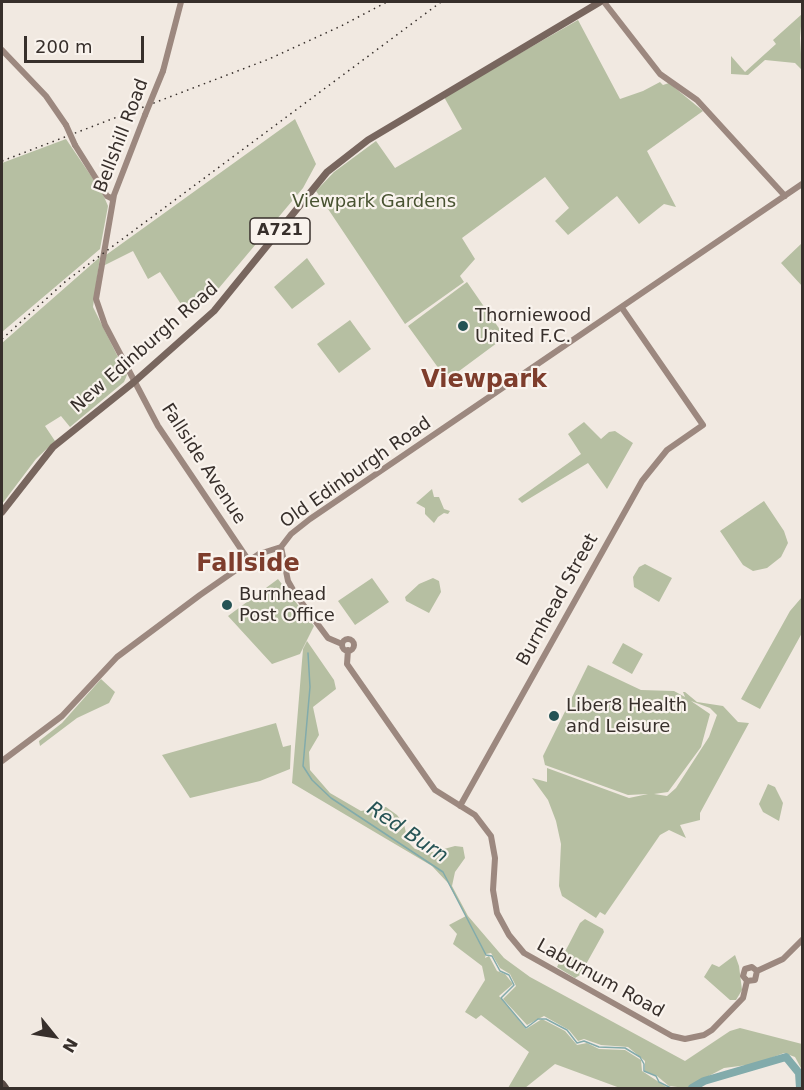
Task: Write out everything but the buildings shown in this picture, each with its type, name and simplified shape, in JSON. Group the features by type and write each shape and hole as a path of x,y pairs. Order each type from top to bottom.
{"highway":[{"path":"2,1084 5,1089"}],"main road":[{"name":"New Edinburgh Road","path":"2,512 53,447 134,382 214,311 327,171 368,140 602,2"}],"street":[{"name":"Bellshill Road","path":"134,382 105,325 96,299 113,199 163,71 181,2"},
{"path":"602,2 660,74 697,100 784,196"},
{"path":"2,50 46,96 66,125 75,145 107,196 113,199"},
{"name":"Old Edinburgh Road","path":"2,761 62,716 131,645 249,561 267,550 281,547 291,534 310,519 802,184"},
{"name":"Burnhead Street","path":"460,806 642,481 667,450 703,425 622,308"},
{"name":"Fallside Avenue","path":"134,382 158,426 249,561"},
{"name":"Laburnum Road","path":"281,547 288,581 296,595 328,638 342,644 348,651 347,664 435,790 481,821 491,836 495,858 493,890 496,913 508,935 530,957 672,1036 685,1039 704,1035 712,1030 743,998 747,981"},
{"name":"Laburnum Road","path":"342,644 346,639 352,641 353,648 348,651"},
{"path":"757,971 783,959 802,939"},
{"path":"752,967 757,971 755,980 747,981 743,976 746,969 752,967"}],"green space":[{"path":"802,14 800,38 802,70 795,63 765,60 748,75 731,74 731,56 745,72 776,44 773,40"},
{"name":"Viewpark Gardens","path":"578,20 620,99 660,82 663,85 669,83 703,111 647,151 676,207 664,204 639,224 617,196 568,235 555,221 569,208 545,177 462,238 475,259 460,276 464,282 405,324 316,191 334,172 376,141 395,168 462,129 444,97"},
{"path":"295,119 316,164 303,188 219,288 188,315 160,272 148,279 133,251 105,265 106,255"},
{"path":"66,139 102,192 108,206 100,249 2,332 2,163"},
{"path":"802,243 802,286 781,263"},
{"path":"100,257 93,307 127,375 124,382 70,427 61,416 45,426 55,441 36,459 2,504 2,343"},
{"path":"307,258 325,284 292,309 274,287"},
{"path":"467,282 505,337 447,380 408,326"},
{"path":"350,320 371,349 339,373 317,344"},
{"path":"584,422 601,439 609,432 615,431 633,443 607,489 588,463 522,503 518,499 581,454 568,434"},
{"path":"432,489 434,497 439,497 444,509 450,511 438,517 434,523 425,514 425,508 416,503"},
{"path":"764,501 784,531 788,543 781,557 767,568 753,571 743,565 720,531"},
{"path":"645,564 672,578 659,602 634,587 633,577 639,567"},
{"path":"372,578 389,602 355,625 338,601"},
{"path":"433,578 439,581 441,592 429,613 406,601 405,597 419,584"},
{"path":"278,579 314,626 300,654 272,664 228,616"},
{"path":"802,597 802,633 760,709 741,699 790,611"},
{"path":"307,641 334,680 336,689 313,707 319,735 309,752 310,770 330,793 361,811 386,807 397,815 404,824 408,842 415,849 433,852 455,846 463,847 465,858 455,872 452,886 468,916 504,958 530,977 685,1061 730,1031 740,1028 802,1044 802,1070 795,1057 784,1053 755,1064 724,1068 686,1088 669,1086 657,1076 645,1071 645,1061 628,1047 601,1045 584,1039 578,1041 569,1030 544,1016 527,1025 503,999 516,986 510,974 500,968 491,953 486,954 485,958 489,956 497,971 505,974 513,984 499,996 526,1029 542,1019 565,1031 577,1045 587,1043 599,1049 625,1050 641,1060 642,1071 668,1088 620,1088 555,1064 525,1088 508,1088 529,1052 481,1015 476,1019 465,1012 485,980 482,966 453,944 457,934 449,925 466,916 448,883 432,866 292,783 303,649"},
{"path":"623,643 643,654 632,674 612,663"},
{"path":"588,665 641,690 674,691 685,697 683,692 685,692 697,702 723,706 738,722 749,723 700,813 700,820 680,825 686,838 669,830 660,835 605,915 600,912 596,918 562,896 559,886 561,844 556,821 548,800 532,778 547,782 547,768 629,798 648,794 628,795 545,765 543,756","holes":["691,701 710,708 717,715 709,737 676,788 667,796 654,794 668,792 701,747 710,714"]},
{"path":"101,679 115,692 109,703 77,718 40,746 39,741 62,723"},
{"path":"276,723 283,747 291,745 290,769 260,781 190,798 162,755"},
{"path":"768,784 775,787 783,803 779,821 763,812 759,804"},
{"path":"585,919 603,929 604,932 580,975 575,978 557,967 580,923"},
{"path":"735,955 742,990 736,1000 730,1000 704,977 712,964 719,967"}],"waterway":[{"name":"Red Burn","path":"308,653 310,687 303,766 312,780 331,798 443,872 486,955 492,956 500,971 509,975 514,985 501,998 526,1028 538,1019 546,1019 567,1030 577,1043 584,1041 599,1047 625,1048 640,1057 644,1064 644,1071 656,1076 659,1082 671,1088"},
{"path":"692,1088 704,1081 786,1057 799,1073 800,1088"}],"railway":[{"path":"2,161 269,59 387,2"},
{"path":"2,339 66,281 441,2"}],"place":[{"name":"Thorniewood United F.C.","path":"463,326"},
{"name":"Burnhead Post Office","path":"227,605"},
{"name":"Liber8 Health and Leisure","path":"554,716"}],"district":[{"name":"Viewpark","path":"484,381"},
{"name":"Fallside","path":"248,565"}]}
